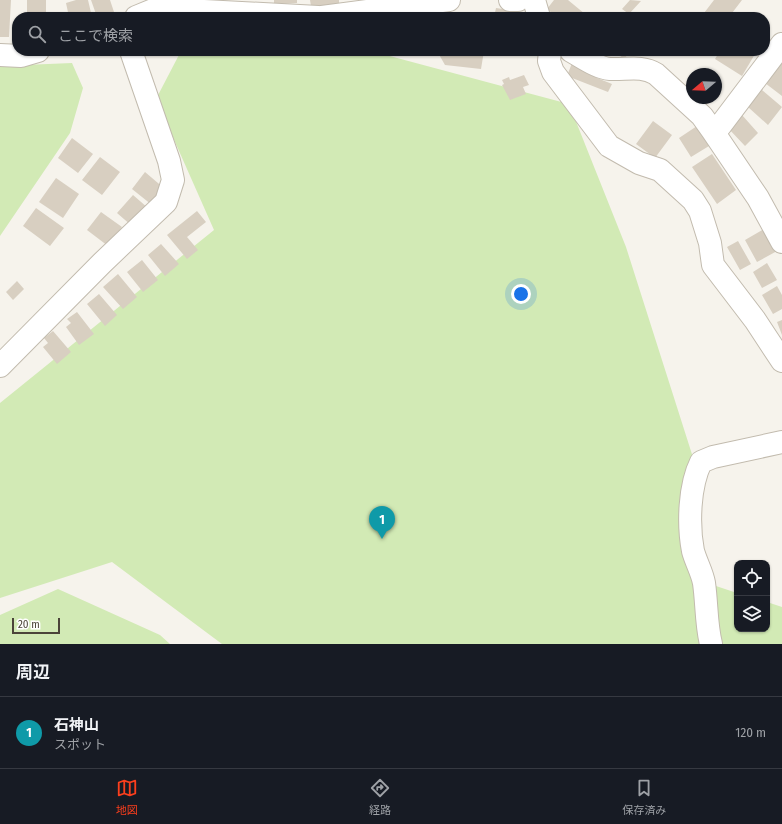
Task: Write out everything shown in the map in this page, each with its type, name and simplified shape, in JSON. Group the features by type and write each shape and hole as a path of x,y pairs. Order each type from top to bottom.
{"street":[{"path":"338,12 355,7 448,0"},
{"path":"510,0 518,0"},
{"path":"534,0 538,12"},
{"path":"147,9 263,8 287,12"},
{"path":"712,130 720,126 782,44"},
{"path":"0,55 12,56"},
{"path":"0,366 166,202 173,180 169,161 133,56"},
{"path":"550,56 549,61 553,72 609,146 639,163 660,170 693,200 700,211 706,230 713,265 782,361"},
{"path":"582,56 609,69 634,68 650,70 702,116 758,198 782,242"},
{"path":"711,644 704,602 704,582 693,551 690,505 697,470 701,462 713,457 782,442"}],"green space":[{"path":"178,56 390,56 569,104 626,247 697,470 704,582 734,592 734,632 770,632 770,603 782,607 782,644 222,644 112,562 0,598 0,403 214,230 156,99"},
{"path":"72,63 83,88 70,133 0,236 0,66"},
{"path":"58,589 160,635 170,644 0,644 0,615"}],"building":[{"path":"0,0 11,0 9,37 0,37"},
{"path":"27,0 46,0 46,12 27,12"},
{"path":"76,0 88,0 91,12 68,12 66,3"},
{"path":"91,0 110,0 114,12 95,12"},
{"path":"274,0 297,0 297,3 274,4"},
{"path":"310,0 339,0 339,4 311,6"},
{"path":"554,0 568,0 583,12 551,12 547,9"},
{"path":"630,0 641,1 631,12 626,12 622,9"},
{"path":"714,0 742,0 733,12 705,12"},
{"path":"496,8 522,12 495,12"},
{"path":"440,56 483,56 481,69 445,65"},
{"path":"717,56 754,56 742,76 715,59"},
{"path":"782,62 782,96 765,83"},
{"path":"572,63 598,74 597,78 612,84 608,92 567,76"},
{"path":"524,75 529,85 523,87 526,94 510,100 502,85 504,84 502,80 509,77 510,80"},
{"path":"762,90 782,107 768,125 748,107"},
{"path":"742,115 758,133 745,146 728,128"},
{"path":"653,121 672,135 655,158 636,144"},
{"path":"697,126 709,146 691,157 679,138"},
{"path":"72,138 93,154 78,173 58,158"},
{"path":"712,154 736,190 717,204 692,167"},
{"path":"100,157 120,172 102,195 82,180"},
{"path":"145,172 165,189 152,205 132,189"},
{"path":"56,178 79,194 63,218 39,202"},
{"path":"133,195 148,208 132,226 117,213"},
{"path":"36,208 64,228 50,246 23,226"},
{"path":"197,211 206,222 187,237 198,250 187,259 167,235"},
{"path":"101,212 122,227 108,246 87,230"},
{"path":"764,229 777,251 757,262 745,240"},
{"path":"738,241 751,264 740,270 727,247"},
{"path":"161,244 179,264 165,276 148,255"},
{"path":"142,260 158,280 143,292 127,272"},
{"path":"767,263 777,280 762,288 753,272"},
{"path":"118,274 137,297 123,309 103,287"},
{"path":"17,281 24,289 13,300 6,292"},
{"path":"777,286 782,295 782,309 773,314 762,295"},
{"path":"99,294 117,315 105,326 87,304"},
{"path":"77,312 94,334 79,345 66,327 71,323 67,319"},
{"path":"782,320 782,335 777,322"},
{"path":"53,331 71,352 57,364 43,347 48,343 44,338"}],"place":[{"name":"石神山","path":"382,539"}]}
